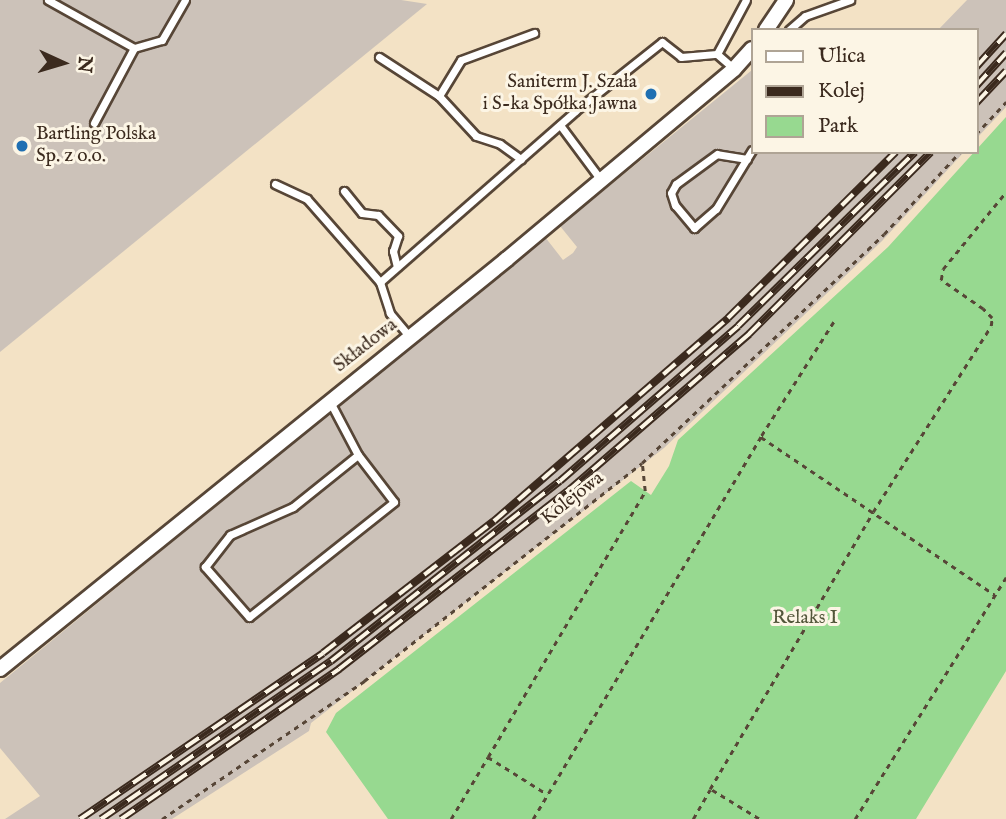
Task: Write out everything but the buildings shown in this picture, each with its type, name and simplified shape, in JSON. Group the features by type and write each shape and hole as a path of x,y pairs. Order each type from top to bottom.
{"street":[{"path":"772,28 786,0"},
{"name":"Składowa","path":"0,669 601,180 734,69 750,51"}],"lane":[{"path":"48,0 134,48 162,40 185,0"},
{"path":"717,54 746,0"},
{"path":"791,28 805,16 850,0"},
{"path":"439,96 461,60 534,33"},
{"path":"380,282 560,125 662,42 681,57 717,54 734,69"},
{"path":"94,123 134,48"},
{"path":"379,57 439,96 476,136 500,144 521,159"},
{"path":"560,125 601,180"},
{"path":"747,159 717,154 676,184 671,193 675,205 694,228 716,209 747,159 750,154"},
{"path":"275,184 307,199 380,282 390,313 409,336"},
{"path":"344,191 362,213 378,215 398,236 393,251 397,267"},
{"path":"329,400 358,455 394,502 249,617 205,567 230,535 293,507 358,455"}],"path":[{"path":"978,132 1006,102"},
{"name":"Kolejowa","path":"162,819 364,681 642,463 884,234 958,154"},
{"path":"693,819 873,512 991,326 992,318 984,309 941,280 943,269 1006,192"},
{"path":"533,819 761,437 835,322"},
{"path":"761,437 995,595"},
{"path":"451,819 645,491 642,463"},
{"path":"855,819 1006,577"},
{"path":"488,757 547,794"},
{"path":"710,789 759,819"}],"shaded area":[{"path":"0,0 401,0 427,4 0,352"},
{"path":"967,0 1006,0 1006,107 978,137 978,28 940,28"},
{"path":"750,72 750,154 962,154 882,241 664,448 311,723 309,731 172,819 5,819 40,796 0,748 0,683 545,237 563,260 573,253 577,247 560,226"}],"green space":[{"name":"Relaks I","path":"1006,117 1006,671 916,819 388,819 326,732 336,713 631,481 651,495 669,466 678,440 888,247 972,154 978,154 978,148"}],"railway":[{"path":"978,65 1006,34"},
{"path":"978,84 1006,53"},
{"path":"978,101 1006,71"},
{"path":"80,819 323,653 494,521 728,318 894,154"},
{"path":"101,819 331,661 560,481 738,326 913,154"},
{"path":"121,819 339,669 568,491 749,334 929,154"}],"place":[{"name":"Saniterm J. Szała i S-ka Spółka Jawna","path":"651,94"},
{"name":"Bartling Polska Sp. z o.o.","path":"22,146"}]}
